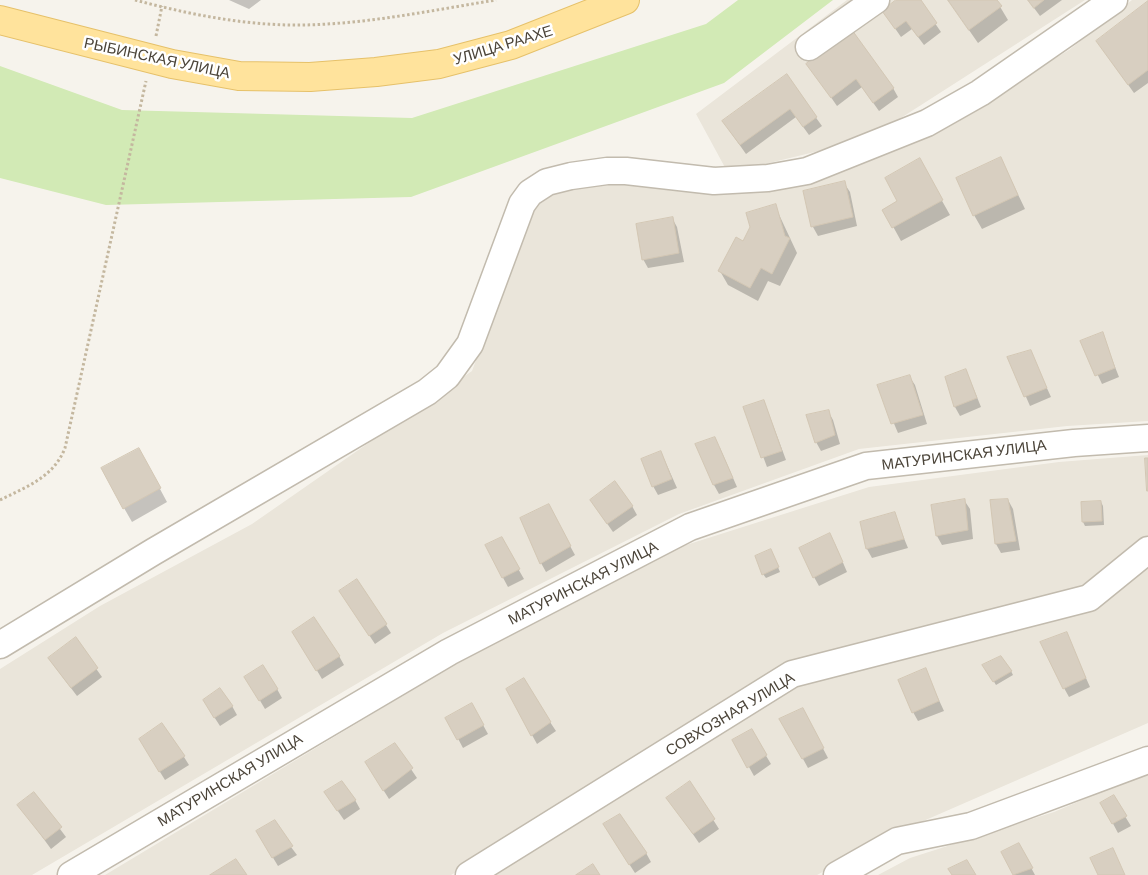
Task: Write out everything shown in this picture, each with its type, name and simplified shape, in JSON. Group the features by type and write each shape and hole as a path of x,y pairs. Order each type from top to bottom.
{"main road":[{"name":"УЛИЦА РААХЕ","path":"376,72 439,64 510,45 625,0"},
{"name":"РЫБИНСКАЯ УЛИЦА","path":"0,20 150,58 238,76 310,77 376,72"}],"street":[{"path":"809,47 876,0"},
{"path":"0,646 145,557 427,392 447,376 470,344 522,204 538,186 571,176 616,170 714,181 768,178 807,171 927,124 980,94 1114,0"},
{"name":"МАТУРИНСКАЯ УЛИЦА","path":"71,875 449,652 690,527 866,466 1074,442 1148,438"},
{"name":"СОВХОЗНАЯ УЛИЦА","path":"469,875 792,674 1089,598 1148,550"},
{"path":"837,875 898,841 971,826 1148,760"}],"path":[{"path":"135,0 237,21 289,25 355,22 496,0"},
{"path":"0,500 50,473 65,448 162,6"}],"shaded area":[{"path":"847,0 1085,0 868,139 728,173 696,114"},
{"path":"1132,0 1148,0 1148,421 1067,426 859,449 679,514 443,633 32,875 0,875 0,669 100,606 252,524 472,371 530,216 549,191 592,183 772,187 867,162 919,139 1069,50"},
{"path":"1148,455 1148,537 1082,589 792,674 451,875 105,875 462,660 683,546 869,487 1059,462"},
{"path":"1148,559 1148,723 889,836 817,875 489,875 802,682 1094,603"},
{"path":"1148,772 1148,875 878,875 910,858 1054,812"}],"green space":[{"path":"738,0 833,0 724,83 411,197 106,205 0,178 0,66 122,110 412,118 706,24"}],"building":[{"path":"896,0 921,0 937,23 918,37 906,21 895,29 882,11"},
{"path":"948,0 997,0 1002,6 969,30"},
{"path":"1028,0 1044,0 1034,8"},
{"path":"1148,1 1148,70 1128,85 1096,41"},
{"path":"852,30 894,88 873,103 856,79 831,98 806,64"},
{"path":"787,74 817,117 803,127 790,109 740,145 722,121"},
{"path":"1001,157 1018,195 973,216 956,178"},
{"path":"920,158 943,200 892,228 882,210 897,201 885,178"},
{"path":"845,181 853,217 811,227 803,191"},
{"path":"776,204 785,236 790,238 772,274 761,268 750,288 718,271 736,237 743,241 750,227 746,213"},
{"path":"673,217 679,253 642,260 636,224"},
{"path":"1103,332 1115,368 1095,376 1080,341"},
{"path":"1031,350 1047,388 1024,397 1007,357"},
{"path":"966,369 977,398 954,407 945,377"},
{"path":"910,375 923,415 891,424 877,385"},
{"path":"764,400 782,451 761,458 743,407"},
{"path":"829,410 835,435 815,443 806,415"},
{"path":"715,437 733,478 713,485 695,444"},
{"path":"139,448 161,488 123,509 101,468"},
{"path":"661,451 672,479 652,487 641,459"},
{"path":"1145,458 1148,458 1148,491 1147,491"},
{"path":"615,481 633,506 607,524 590,500"},
{"path":"965,499 968,530 936,536 931,505"},
{"path":"1008,499 1016,541 995,544 990,500"},
{"path":"1101,501 1102,521 1082,522 1081,502"},
{"path":"549,504 571,546 540,564 520,518"},
{"path":"895,512 904,539 866,549 860,522"},
{"path":"830,533 843,562 813,578 799,548"},
{"path":"502,537 520,569 502,578 485,545"},
{"path":"771,549 779,567 762,575 755,556"},
{"path":"357,579 387,624 369,636 339,591"},
{"path":"314,617 340,656 316,671 292,632"},
{"path":"1067,632 1086,678 1063,689 1040,642"},
{"path":"76,637 98,668 71,688 48,658"},
{"path":"1001,656 1012,671 993,682 982,665"},
{"path":"263,665 278,689 259,701 244,677"},
{"path":"926,668 939,701 912,713 898,680"},
{"path":"524,678 551,722 531,736 506,689"},
{"path":"220,688 233,706 214,718 203,700"},
{"path":"472,703 484,725 457,740 445,718"},
{"path":"803,708 824,748 802,759 779,719"},
{"path":"162,723 185,756 159,772 139,739"},
{"path":"752,729 767,755 747,768 732,740"},
{"path":"395,743 413,768 383,791 365,762"},
{"path":"342,781 356,800 337,811 324,792"},
{"path":"690,781 715,819 693,834 666,798"},
{"path":"34,792 62,827 45,840 17,805"},
{"path":"1114,795 1127,816 1112,824 1100,803"},
{"path":"620,814 647,853 629,865 603,824"},
{"path":"275,820 293,846 272,858 256,831"},
{"path":"1019,843 1033,868 1013,875 1001,852"},
{"path":"1113,848 1125,875 1098,875 1090,858"},
{"path":"236,859 247,875 210,875"},
{"path":"967,860 976,875 952,875 948,869"},
{"path":"593,864 600,875 576,875"}]}
